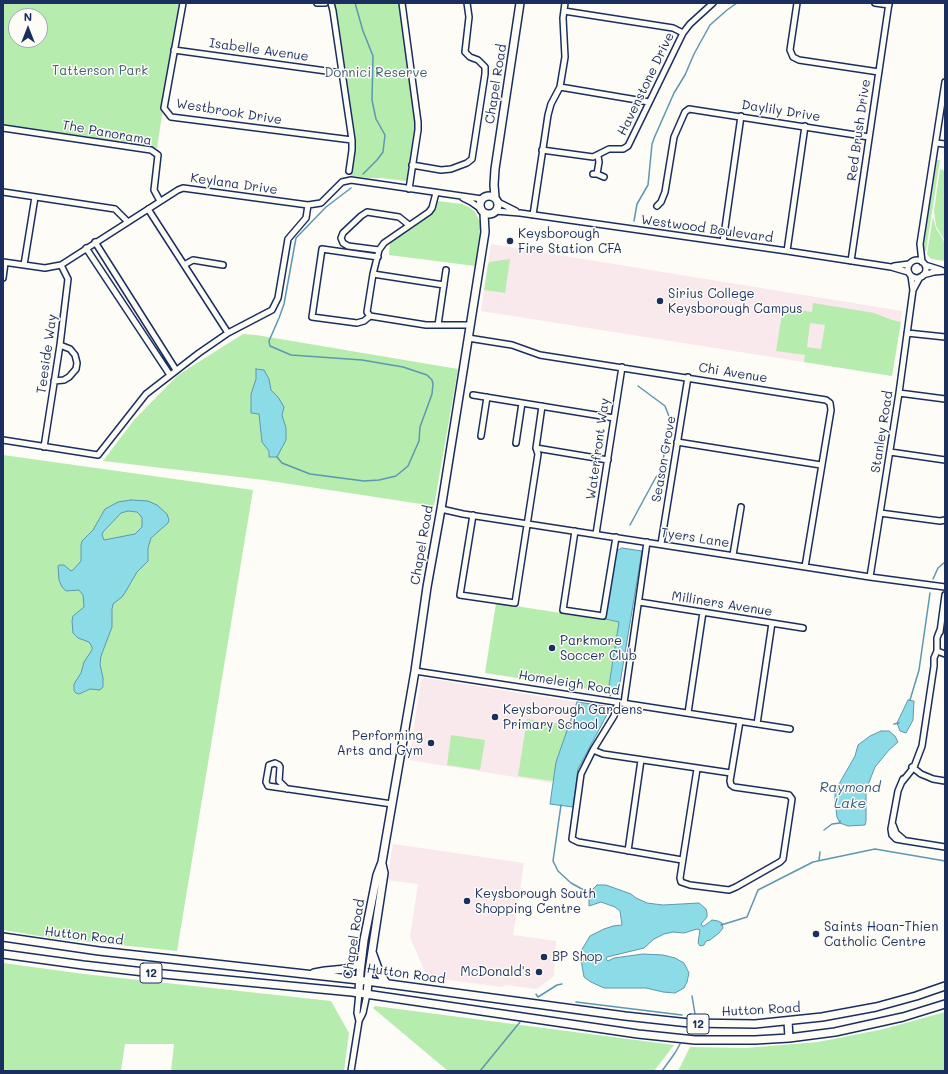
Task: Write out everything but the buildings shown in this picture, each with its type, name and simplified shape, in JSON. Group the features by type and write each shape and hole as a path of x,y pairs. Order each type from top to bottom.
{"main road":[{"name":"Chapel Road","path":"496,200 494,185 495,169 520,3"},
{"name":"Chapel Road","path":"483,198 495,169"},
{"path":"490,195 496,200 498,207 494,212 482,211 480,204 483,198 490,195"},
{"name":"Chapel Road","path":"482,211 485,232"},
{"name":"Chapel Road","path":"363,994 359,980 360,963 377,875 382,862 415,671 428,580 441,509 485,232 494,212"},
{"name":"Chapel Road","path":"363,994 368,981 384,873 382,862"},
{"name":"Hutton Road","path":"3,937 106,952 368,981 667,1021 732,1024 788,1021 822,1017 876,1007 945,986"},
{"path":"372,952 380,974 387,984"},
{"name":"Hutton Road","path":"3,954 102,968 307,987 638,1034 676,1038 736,1041 789,1038 857,1028 903,1017 945,1004"},
{"path":"308,975 326,970 342,970 360,963"},
{"path":"788,1021 789,1038"}],"street":[{"name":"Westbrook Drive","path":"183,3 164,108 171,117 352,140"},
{"path":"318,3 325,3"},
{"path":"331,3 352,140 349,172"},
{"path":"402,3 418,122 409,189"},
{"path":"412,166 451,170 468,163 472,159 485,67 478,60 470,57 465,52 469,17 467,3"},
{"path":"533,215 549,109 560,87 565,57 565,3"},
{"name":"Havenstone Drive","path":"542,150 590,157 598,156 609,149 623,149 628,146 683,33 690,24 713,3"},
{"path":"797,3 790,47 790,53 793,57 799,60 879,72"},
{"path":"875,3 889,4"},
{"name":"Red Brush Drive","path":"851,261 889,4"},
{"path":"564,12 672,28 683,33"},
{"name":"Isabelle Avenue","path":"174,50 341,73"},
{"path":"922,276 925,270 920,244 945,82"},
{"path":"560,87 649,102"},
{"name":"Daylily Drive","path":"657,206 661,202 665,192 674,137 685,112 689,109 869,137"},
{"path":"723,242 741,116"},
{"path":"787,251 805,126"},
{"name":"The Panorama","path":"3,128 151,150 158,155 154,190 160,201"},
{"path":"936,143 945,144"},
{"path":"598,156 599,162 595,174 604,177"},
{"path":"3,440 98,455 146,394 176,370 228,333 272,310 278,298 288,239 306,218 308,206 321,202 338,186 346,181 483,198"},
{"name":"Keylana Drive","path":"4,263 46,268 61,265 160,201 183,188 308,206"},
{"path":"3,192 115,209 128,222"},
{"path":"370,316 367,312 373,274 379,250 384,243 429,212 432,208 436,193"},
{"path":"451,195 471,202 482,211"},
{"path":"24,265 35,197"},
{"name":"Westwood Boulevard","path":"496,200 520,213"},
{"path":"148,209 228,333"},
{"path":"379,250 348,246 342,243 341,238 343,233 367,212 399,217 409,225"},
{"name":"Westwood Boulevard","path":"494,212 520,213 787,251 891,267 910,274"},
{"path":"96,242 176,370"},
{"path":"920,244 911,262 910,274 915,278 934,272 945,271"},
{"path":"86,248 170,375"},
{"path":"378,256 322,249 312,317 357,323 364,321 370,316 438,325 470,325"},
{"path":"184,265 193,260 223,265"},
{"path":"911,262 917,260 923,264 945,271"},
{"name":"Westwood Boulevard","path":"891,267 911,262"},
{"path":"3,278 4,263"},
{"name":"Teeside Way","path":"44,447 60,346 68,279 61,265"},
{"path":"438,325 446,270"},
{"path":"373,274 444,285"},
{"name":"Stanley Road","path":"870,577 899,392 913,290 910,274"},
{"name":"Stanley Road","path":"913,290 922,276"},
{"path":"907,332 945,337"},
{"name":"Chi Avenue","path":"468,338 512,345 540,354 826,400 830,403 831,410 804,567"},
{"path":"54,382 64,380 76,369 77,362 75,355 70,349 60,346"},
{"name":"Waterfront Way","path":"596,534 622,367"},
{"name":"Season Grove","path":"661,544 688,377"},
{"path":"899,392 945,399"},
{"path":"473,395 614,418"},
{"path":"481,436 487,397"},
{"path":"516,443 522,403"},
{"path":"473,515 460,595 515,603 538,454 536,448 542,406"},
{"path":"677,442 821,465"},
{"path":"536,448 608,460"},
{"path":"890,452 945,460"},
{"path":"733,555 741,507"},
{"name":"Tyers Lane","path":"441,509 804,567 945,587"},
{"path":"880,513 940,521 945,520"},
{"path":"575,531 563,610 603,616 616,537"},
{"path":"648,542 621,703 593,750 581,774 572,839 578,842 682,860"},
{"path":"945,595 940,630 937,638 941,652 934,658 923,742 921,750 916,756 913,768 906,773 898,791 893,824 897,835 905,840 945,847"},
{"name":"Milliners Avenue","path":"639,602 803,628"},
{"path":"688,713 703,612"},
{"path":"757,724 772,623"},
{"name":"Homeleigh Road","path":"415,671 790,729"},
{"path":"697,769 680,878 682,883 729,890 783,859 792,798 789,795 734,787 731,785 731,773 740,721"},
{"path":"593,750 603,754 731,773"},
{"path":"628,851 641,760"},
{"path":"287,789 279,781 279,765 275,763 269,764 267,785 270,787 392,804"},
{"path":"913,768 929,777 945,781"},
{"name":"Chapel Road","path":"359,1021 357,1013 363,994"},
{"name":"Chapel Road","path":"351,1071 359,1021 366,1002 363,994"}],"shaded area":[{"name":"Sirius College Keysborough Campus","path":"491,244 902,311 892,376 481,311"},
{"name":"Keysborough Gardens Primary School","path":"425,678 577,702 572,732 556,762 552,783 409,760 421,680"},
{"name":"Keysborough South Shopping Centre","path":"393,844 524,863 513,935 556,941 554,976 537,989 506,985 501,987 427,977 410,937 418,884 387,880"}],"green space":[{"name":"Tatterson Park","path":"3,3 179,3 157,148 3,127"},
{"name":"Donnici Reserve","path":"333,3 399,3 416,128 408,180 406,181 351,176 354,146 336,14"},
{"path":"937,160 940,160 926,251 922,251"},
{"path":"940,169 945,171 945,241 936,226 934,211"},
{"path":"437,201 462,204 469,207 475,212 481,221 475,266 389,255 390,241 432,212 435,209"},
{"path":"933,217 936,228 945,243 945,261 931,259 927,254"},
{"path":"510,259 505,293 484,290 488,264 490,262"},
{"path":"813,303 874,313 901,322 892,376 804,362 805,355 776,351 783,308 812,312","holes":["810,323 825,325 821,349 807,347"]},
{"path":"243,334 458,369 434,506 264,480 103,461 134,420 178,375"},
{"path":"3,455 253,490 177,951 52,938 3,930"},
{"name":"Parkmore Soccer Club","path":"496,603 619,622 608,692 485,673"},
{"path":"527,719 568,725 559,782 518,776"},
{"path":"451,735 485,740 480,770 447,765"},
{"path":"3,963 84,974 331,1001 349,1033 344,1071 171,1071 174,1044 125,1044 122,1071 3,1071"},
{"path":"375,1006 674,1045 654,1071 448,1071 373,1008"},
{"path":"945,1012 945,1071 678,1071 690,1047 746,1048 818,1042 884,1029"}],"water":[{"path":"256,369 264,370 269,379 271,390 278,397 284,407 282,415 286,428 286,440 277,457 269,457 269,451 262,442 259,414 251,413 251,394 256,379"},
{"path":"131,500 148,501 157,505 167,514 169,520 168,523 151,538 148,548 148,561 137,572 122,597 113,604 112,627 101,656 100,664 103,687 100,690 90,689 79,694 74,691 74,684 81,673 84,662 92,650 92,647 89,642 78,638 73,633 73,616 84,607 83,595 79,590 66,591 62,587 59,580 58,566 64,565 71,571 73,570 81,561 82,541 93,530 105,509 118,502","holes":["128,511 137,512 142,518 142,527 135,534 104,540 102,535 103,532 121,513"]},
{"path":"622,548 642,551 618,695 608,692 619,622 605,619 616,551"},
{"path":"908,700 914,701 913,720 906,733 900,731 897,723"},
{"path":"577,702 611,707 578,769 573,807 550,804 556,762"},
{"name":"Raymond Lake","path":"881,731 889,731 895,736 898,742 889,750 875,767 866,790 865,825 848,826 840,823 837,817 835,791 855,756 858,745 870,736"},
{"path":"597,885 606,885 631,894 647,903 663,905 699,903 706,909 707,913 707,917 701,924 702,926 712,920 722,923 723,928 719,933 710,940 706,941 704,945 700,946 698,943 700,930 697,929 684,933 673,932 664,934 654,939 644,948 607,957 606,959 608,961 614,958 643,954 663,955 675,958 684,963 689,973 684,988 675,993 646,988 604,988 584,977 581,951 590,936 604,929 622,925 620,911 615,907 601,902 589,906 589,893"}],"waterway":[{"path":"355,3 363,31 373,56 372,100 376,119 385,135 383,152 363,174"},
{"path":"634,221 637,204 648,185 652,144 674,93 685,75 694,54 710,25 737,3"},
{"path":"277,457 282,463 310,474 364,481 379,480 396,476 408,466 419,441 420,427 432,394 432,380 427,375 403,367 362,360 291,355 270,346 269,341 284,304 296,238 326,207 351,188"},
{"path":"630,525 656,477 661,472 670,419 665,406 638,386"},
{"path":"933,579 938,568 945,562"},
{"path":"910,700 919,670 930,593"},
{"path":"610,696 612,691"},
{"path":"894,724 899,723"},
{"path":"561,805 553,861 558,871 571,883 591,894"},
{"path":"824,830 832,824 840,823 840,821"},
{"path":"721,925 747,917 758,890 813,862 875,849 945,861"},
{"path":"819,860 820,852"},
{"path":"536,994 538,997 557,985 562,984"},
{"path":"692,996 695,1014"},
{"path":"576,1002 682,1015"},
{"path":"480,1071 520,1022"},
{"path":"662,1071 680,1044"}],"place":[{"name":"Keysborough Fire Station CFA","path":"510,241"},
{"name":"Sirius College Keysborough Campus","path":"660,301"},
{"name":"Parkmore Soccer Club","path":"552,648"},
{"name":"Keysborough Gardens Primary School","path":"495,717"},
{"name":"Performing Arts and Gym","path":"431,743"},
{"name":"Keysborough South Shopping Centre","path":"467,901"},
{"name":"Saints Hoan-Thien Catholic Centre","path":"816,934"},
{"name":"BP Shop","path":"544,957"},
{"name":"McDonald's","path":"539,972"}]}
